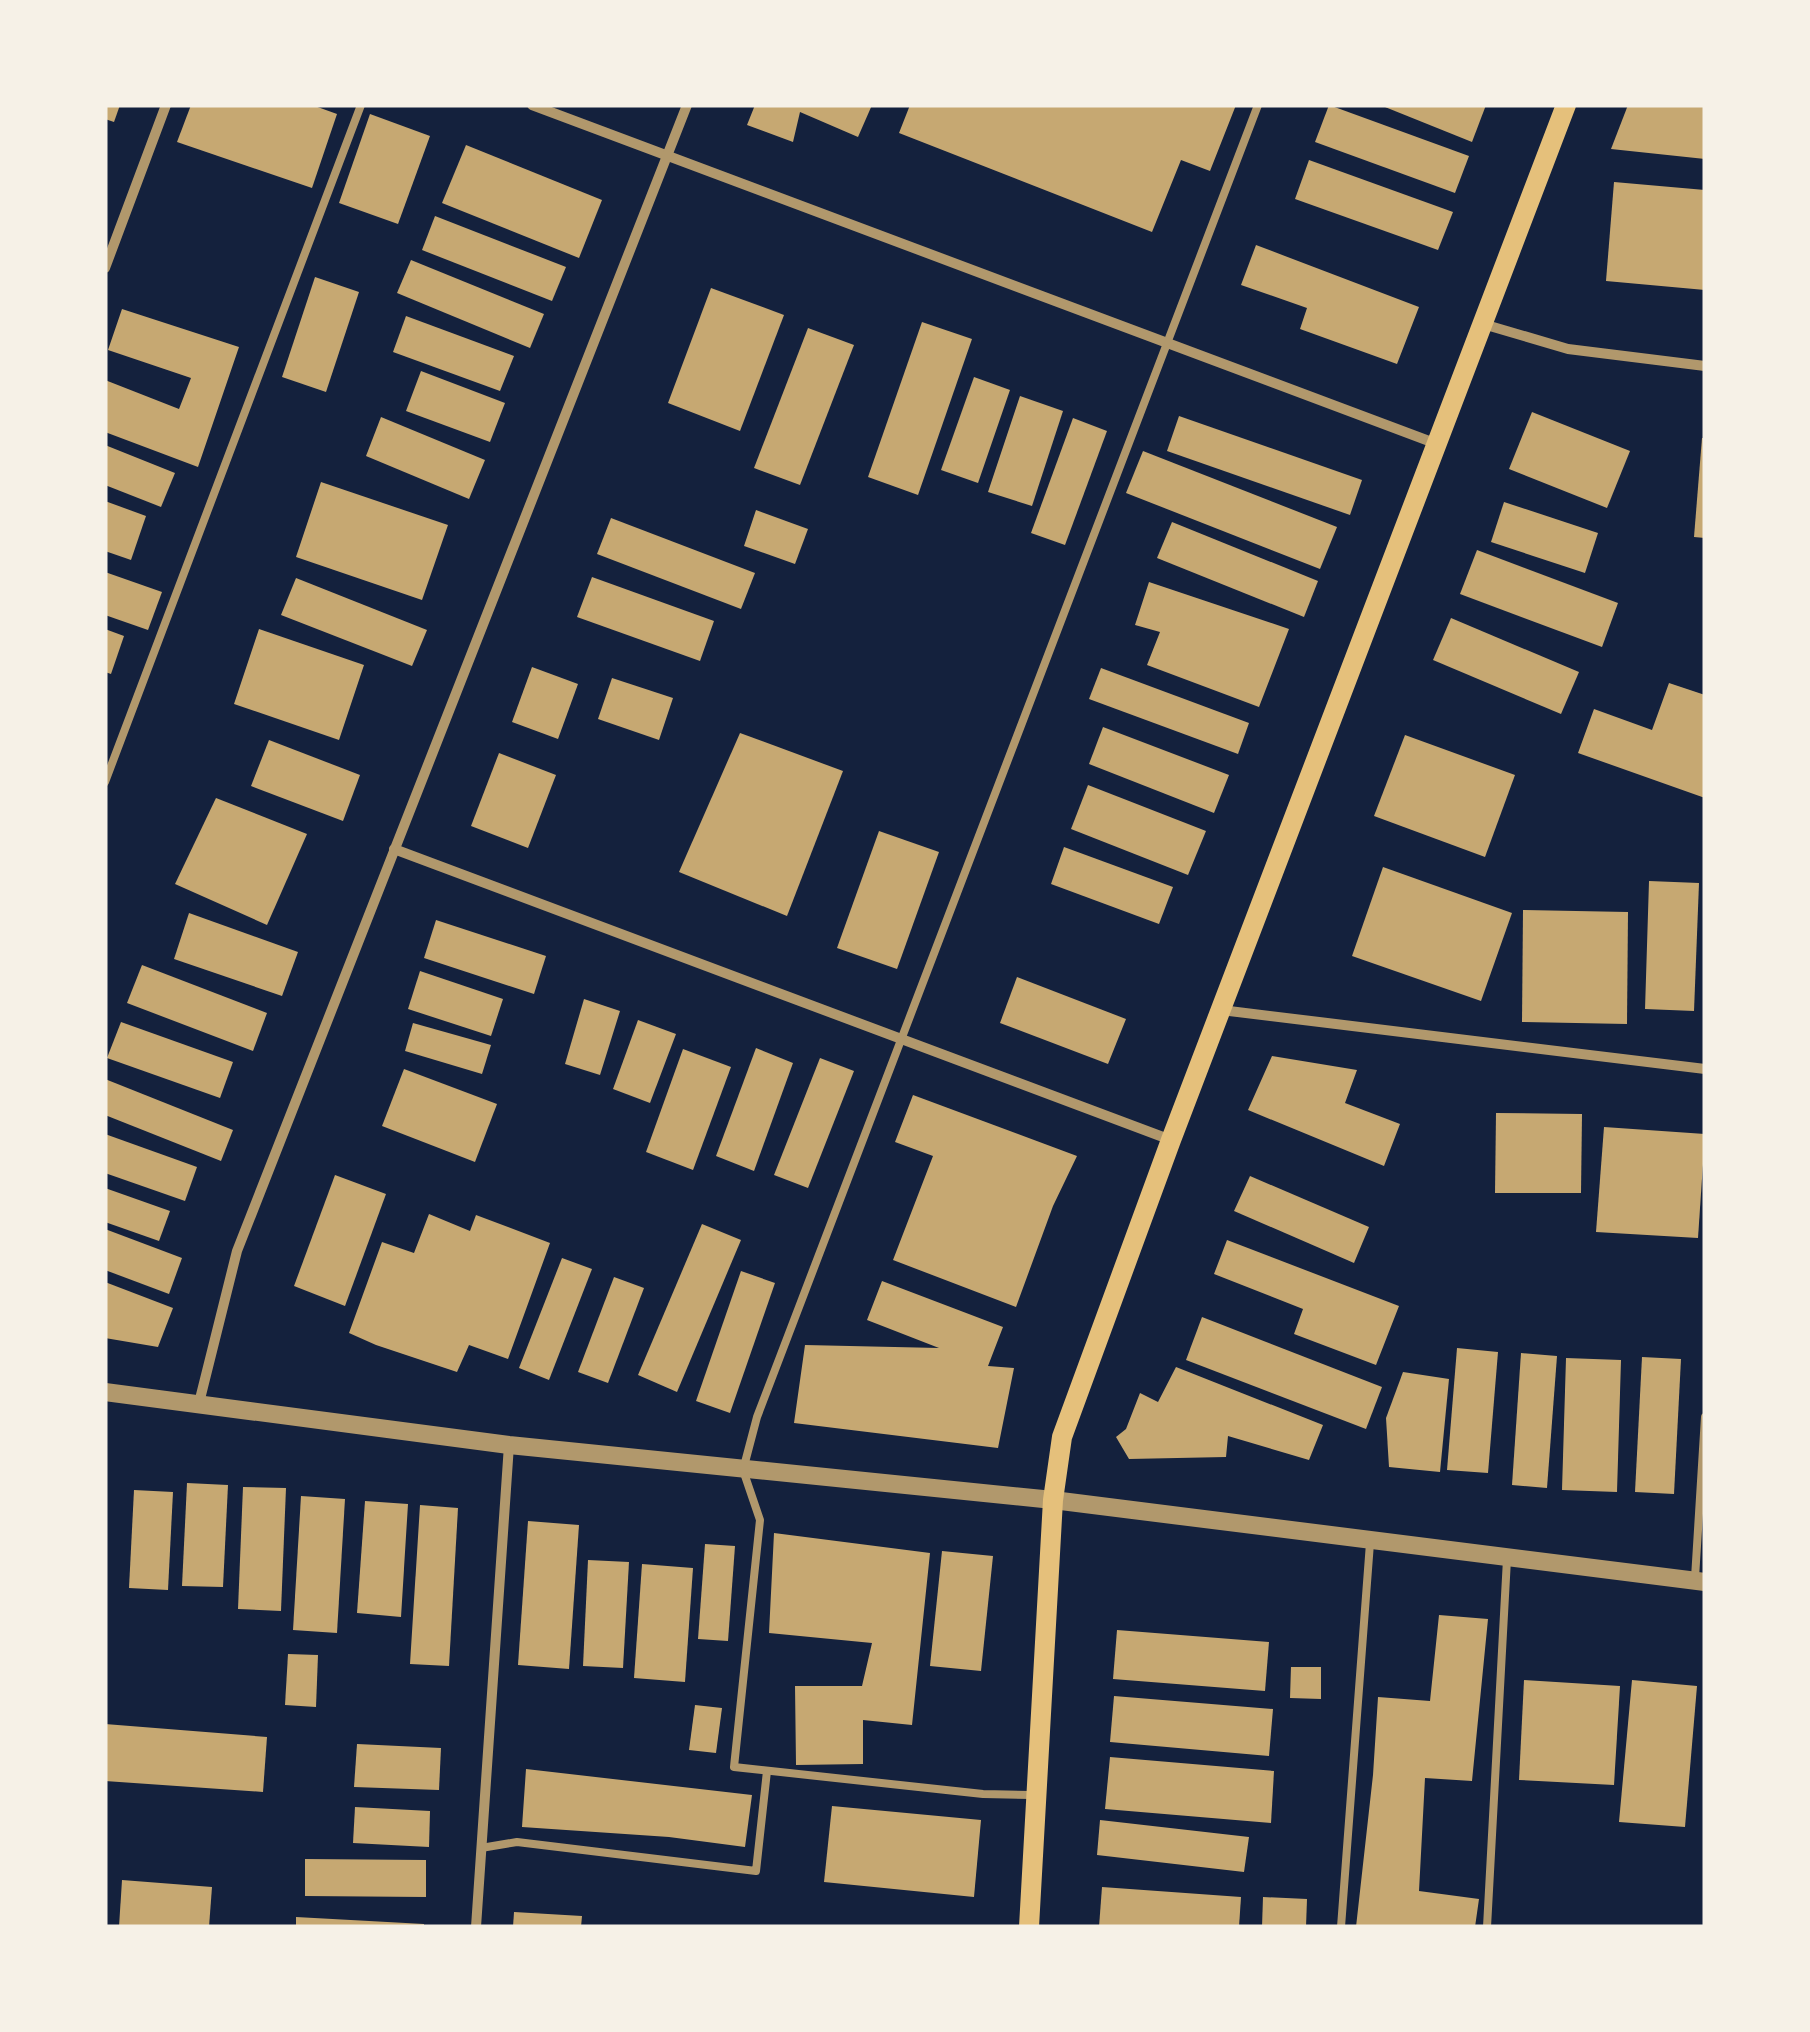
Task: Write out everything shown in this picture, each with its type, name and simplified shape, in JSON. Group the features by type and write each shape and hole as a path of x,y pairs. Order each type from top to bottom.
{"main road":[{"path":"1029,1927 1054,1500 1062,1437 1171,1140 1566,105"}],"street":[{"path":"105,268 166,105"},
{"path":"532,105 1437,444"},
{"path":"199,1402 236,1251 687,105"},
{"path":"1482,324 1568,349 1705,366"},
{"path":"394,849 1171,1140"},
{"path":"1221,1010 1705,1070"},
{"path":"105,1392 509,1445 1054,1500 1700,1582"},
{"path":"476,1927 509,1445"}],"lane":[{"path":"105,782 361,105"},
{"path":"1037,1795 983,1794 734,1767 760,1520 743,1470 758,1417 1258,105"},
{"path":"1700,1582 1705,1418"},
{"path":"1341,1927 1370,1542"},
{"path":"1487,1927 1507,1559"},
{"path":"481,1848 517,1842 756,1871 768,1771"}],"building":[{"path":"105,105 120,105 114,122 105,119"},
{"path":"191,105 312,105 337,114 312,188 177,142"},
{"path":"755,105 872,105 858,137 800,112 793,142 747,125"},
{"path":"910,105 1236,105 1210,171 1181,160 1152,232 899,133"},
{"path":"1329,105 1469,156 1455,193 1315,142"},
{"path":"1380,105 1486,105 1472,142"},
{"path":"1628,105 1705,105 1705,159 1611,149"},
{"path":"370,114 430,136 398,224 339,203"},
{"path":"466,145 602,200 579,258 442,203"},
{"path":"1309,160 1453,212 1438,250 1295,199"},
{"path":"1614,182 1705,190 1705,290 1606,281"},
{"path":"435,216 566,267 552,301 422,250"},
{"path":"1256,245 1419,307 1397,364 1300,329 1307,308 1241,285"},
{"path":"411,260 544,314 530,348 397,293"},
{"path":"315,277 359,292 326,392 282,377"},
{"path":"711,288 784,315 740,431 668,403"},
{"path":"122,309 239,347 198,467 105,432 105,380 179,409 191,378 108,350"},
{"path":"406,316 514,356 500,391 393,352"},
{"path":"922,322 972,339 918,495 868,477"},
{"path":"808,328 854,345 800,485 754,468"},
{"path":"421,371 505,403 490,442 406,411"},
{"path":"974,377 1010,390 978,483 941,470"},
{"path":"1020,396 1063,411 1032,506 988,492"},
{"path":"1532,412 1630,451 1607,508 1509,469"},
{"path":"1179,416 1362,480 1350,515 1167,451"},
{"path":"381,417 485,460 469,499 366,456"},
{"path":"1073,418 1107,431 1065,545 1031,533"},
{"path":"1705,438 1705,538 1694,537"},
{"path":"105,445 175,473 161,507 105,485"},
{"path":"1143,451 1337,527 1320,569 1126,493"},
{"path":"321,482 448,525 422,600 296,557"},
{"path":"105,501 146,516 131,560 105,551"},
{"path":"1504,502 1598,533 1585,573 1491,542"},
{"path":"756,510 808,529 795,564 744,546"},
{"path":"611,518 755,573 741,609 597,554"},
{"path":"1172,522 1318,581 1304,617 1157,558"},
{"path":"1477,550 1618,603 1602,647 1460,594"},
{"path":"105,572 162,592 148,630 105,615"},
{"path":"592,577 714,621 700,661 577,617"},
{"path":"296,578 427,630 412,666 281,615"},
{"path":"1149,582 1289,629 1259,707 1147,665 1160,632 1135,625"},
{"path":"1451,618 1579,672 1561,714 1433,660"},
{"path":"105,629 124,636 111,674 105,672"},
{"path":"259,629 364,665 339,740 234,704"},
{"path":"532,667 578,684 558,739 512,722"},
{"path":"1101,668 1249,723 1238,754 1089,699"},
{"path":"612,678 673,698 659,740 598,719"},
{"path":"1669,683 1705,695 1705,798 1578,753 1594,709 1652,730"},
{"path":"1103,727 1229,775 1214,813 1089,764"},
{"path":"740,733 843,771 787,916 679,872"},
{"path":"1405,735 1515,775 1485,857 1374,816"},
{"path":"269,740 360,775 343,821 251,786"},
{"path":"499,753 556,775 528,848 471,826"},
{"path":"1088,785 1206,831 1188,875 1071,829"},
{"path":"216,798 307,834 267,925 175,884"},
{"path":"879,831 939,852 897,969 837,948"},
{"path":"1064,847 1173,887 1159,924 1051,884"},
{"path":"1383,867 1512,913 1481,1001 1352,956"},
{"path":"1649,881 1699,883 1694,1011 1645,1009"},
{"path":"1523,910 1628,912 1627,1024 1522,1022"},
{"path":"189,913 298,952 282,996 174,959"},
{"path":"436,920 546,956 534,994 424,958"},
{"path":"142,965 267,1013 253,1051 127,1003"},
{"path":"420,971 503,999 491,1036 408,1009"},
{"path":"1017,977 1126,1019 1108,1064 1000,1023"},
{"path":"584,999 620,1011 600,1075 565,1064"},
{"path":"638,1020 676,1034 650,1103 613,1089"},
{"path":"121,1022 233,1062 220,1098 107,1058"},
{"path":"413,1023 491,1045 482,1074 405,1051"},
{"path":"756,1048 793,1063 754,1171 716,1156"},
{"path":"683,1049 731,1067 693,1170 646,1152"},
{"path":"1272,1056 1357,1070 1345,1103 1400,1124 1384,1166 1248,1110"},
{"path":"820,1058 854,1071 808,1188 774,1175"},
{"path":"404,1069 497,1104 475,1162 382,1126"},
{"path":"105,1079 233,1130 221,1161 105,1115"},
{"path":"913,1095 1077,1156 1053,1206 1016,1307 893,1260 933,1156 895,1142"},
{"path":"1496,1113 1582,1114 1581,1193 1495,1193"},
{"path":"1604,1127 1705,1134 1698,1238 1596,1232"},
{"path":"105,1134 197,1167 185,1201 105,1173"},
{"path":"335,1175 386,1194 345,1306 294,1286"},
{"path":"1250,1176 1369,1227 1354,1263 1234,1211"},
{"path":"105,1188 170,1211 159,1241 105,1222"},
{"path":"429,1214 470,1231 476,1215 550,1243 508,1359 469,1345 457,1372 349,1333 382,1242 414,1253"},
{"path":"702,1224 741,1240 677,1392 638,1375"},
{"path":"105,1229 182,1258 169,1294 105,1270"},
{"path":"1227,1240 1399,1306 1376,1365 1294,1334 1303,1309 1214,1274"},
{"path":"562,1258 592,1269 549,1380 519,1368"},
{"path":"741,1271 775,1283 730,1413 696,1401"},
{"path":"614,1277 644,1288 608,1383 578,1372"},
{"path":"882,1281 1003,1327 988,1366 1014,1368 998,1448 794,1423 805,1345 939,1348 867,1320"},
{"path":"105,1282 173,1308 158,1347 105,1338"},
{"path":"1202,1317 1382,1387 1366,1429 1186,1360"},
{"path":"1457,1348 1498,1352 1488,1473 1447,1470"},
{"path":"1521,1353 1557,1356 1547,1488 1512,1485"},
{"path":"1642,1357 1681,1359 1674,1494 1635,1492"},
{"path":"1566,1358 1621,1360 1617,1492 1562,1490"},
{"path":"1176,1367 1323,1425 1309,1460 1228,1436 1226,1457 1129,1459 1116,1437 1126,1429 1140,1393 1158,1402"},
{"path":"1403,1372 1449,1379 1440,1472 1389,1467 1386,1418"},
{"path":"187,1483 228,1485 223,1587 182,1586"},
{"path":"243,1487 286,1488 281,1611 238,1609"},
{"path":"134,1490 173,1492 168,1590 129,1588"},
{"path":"301,1496 345,1499 337,1633 293,1630"},
{"path":"365,1501 408,1504 401,1617 357,1613"},
{"path":"420,1505 458,1508 449,1666 410,1664"},
{"path":"528,1521 579,1525 569,1669 518,1665"},
{"path":"774,1533 930,1553 912,1725 863,1720 863,1764 796,1765 795,1686 862,1686 872,1643 769,1633"},
{"path":"705,1544 735,1546 728,1641 698,1639"},
{"path":"942,1551 993,1556 981,1671 930,1666"},
{"path":"588,1560 629,1562 623,1668 583,1666"},
{"path":"642,1564 693,1568 685,1682 634,1678"},
{"path":"1439,1615 1488,1619 1472,1781 1425,1778 1419,1891 1479,1899 1475,1927 1356,1927 1378,1697 1430,1701"},
{"path":"1117,1630 1269,1642 1265,1691 1113,1679"},
{"path":"288,1654 318,1655 316,1707 285,1705"},
{"path":"1291,1667 1321,1667 1321,1699 1290,1698"},
{"path":"1524,1680 1620,1686 1614,1785 1519,1780"},
{"path":"1632,1680 1697,1686 1685,1827 1619,1822"},
{"path":"1114,1696 1273,1709 1269,1756 1110,1742"},
{"path":"695,1705 722,1708 716,1753 689,1750"},
{"path":"105,1724 267,1737 263,1792 105,1781"},
{"path":"357,1744 441,1748 439,1790 354,1787"},
{"path":"1110,1757 1274,1771 1271,1823 1105,1809"},
{"path":"526,1769 752,1795 745,1847 669,1837 522,1827"},
{"path":"832,1806 981,1820 974,1897 824,1882"},
{"path":"355,1807 430,1811 429,1847 353,1843"},
{"path":"1100,1820 1249,1837 1244,1872 1097,1855"},
{"path":"305,1859 426,1860 426,1897 305,1896"},
{"path":"122,1880 212,1887 209,1927 119,1927"},
{"path":"1102,1887 1241,1897 1239,1927 1099,1927"},
{"path":"1263,1897 1307,1899 1306,1927 1262,1927"},
{"path":"514,1912 582,1916 581,1927 513,1927"},
{"path":"296,1917 424,1924 424,1927 296,1927"}]}
